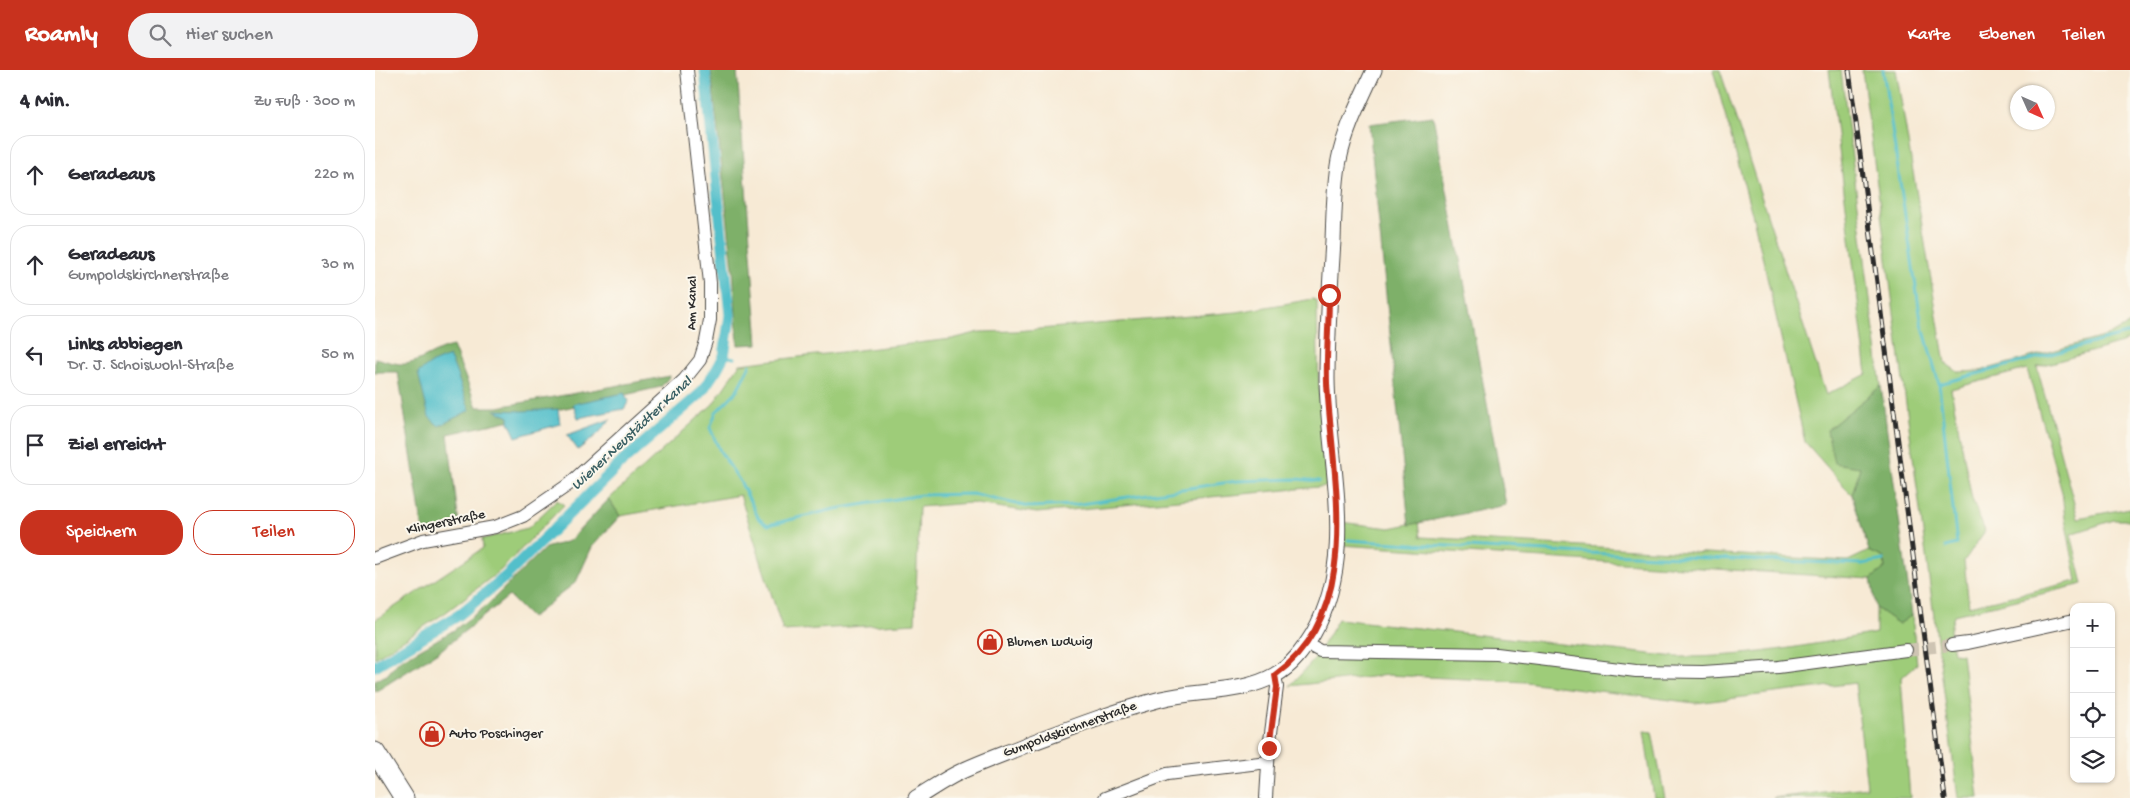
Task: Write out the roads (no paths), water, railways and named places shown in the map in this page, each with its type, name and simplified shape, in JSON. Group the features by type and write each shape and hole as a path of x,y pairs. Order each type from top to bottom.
{"main road":[{"path":"375,752 404,798"}],"street":[{"name":"Am Kanal","path":"523,516 568,485 684,380 700,360 710,320 710,283 687,70"},
{"name":"Gumpoldskirchnerstraße","path":"916,798 960,772 1124,708 1168,698 1245,686 1275,675 1297,658 1307,644 1317,627 1332,589 1337,553 1337,500 1327,380 1329,295 1339,160 1354,114 1374,70"},
{"name":"Klingerstraße","path":"375,558 423,540 495,527 523,516"},
{"path":"1952,644 1968,643 2070,621"},
{"path":"1307,644 1320,651 1497,654 1636,671 1703,672 1778,666 1906,650"},
{"path":"1266,798 1269,748 1277,687 1275,675"},
{"path":"1105,798 1167,774 1269,762"}],"water":[{"path":"449,356 470,410 439,426 429,417 418,373 430,364"},
{"path":"624,393 629,401 624,409 578,418 573,404"},
{"path":"558,409 560,424 516,437 509,422 509,417 495,410 523,411"},
{"path":"611,419 598,434 578,450 567,435"}],"waterway":[{"name":"Wiener Neustädter Kanal","path":"375,666 459,615 506,576 622,462 700,394 717,369 724,356 730,315 705,70"},
{"path":"1883,70 1921,320 1939,384 1957,544 1946,547"},
{"path":"1939,384 2130,333"},
{"path":"724,356 734,358"},
{"path":"750,365 736,392 716,412 710,428 720,451 741,483 759,519 768,525 835,509 921,495 972,494 1029,507 1073,505 1237,481 1296,479 1319,481"},
{"path":"1348,540 1540,551 1798,562 1862,564 1884,560"}],"tunnel":[{"path":"1906,650 1952,645"}],"railway":[{"path":"1849,70 1945,798"}],"place":[{"name":"Blumen Ludwig","path":"990,642"},
{"name":"Auto Poschinger","path":"432,734"}]}
